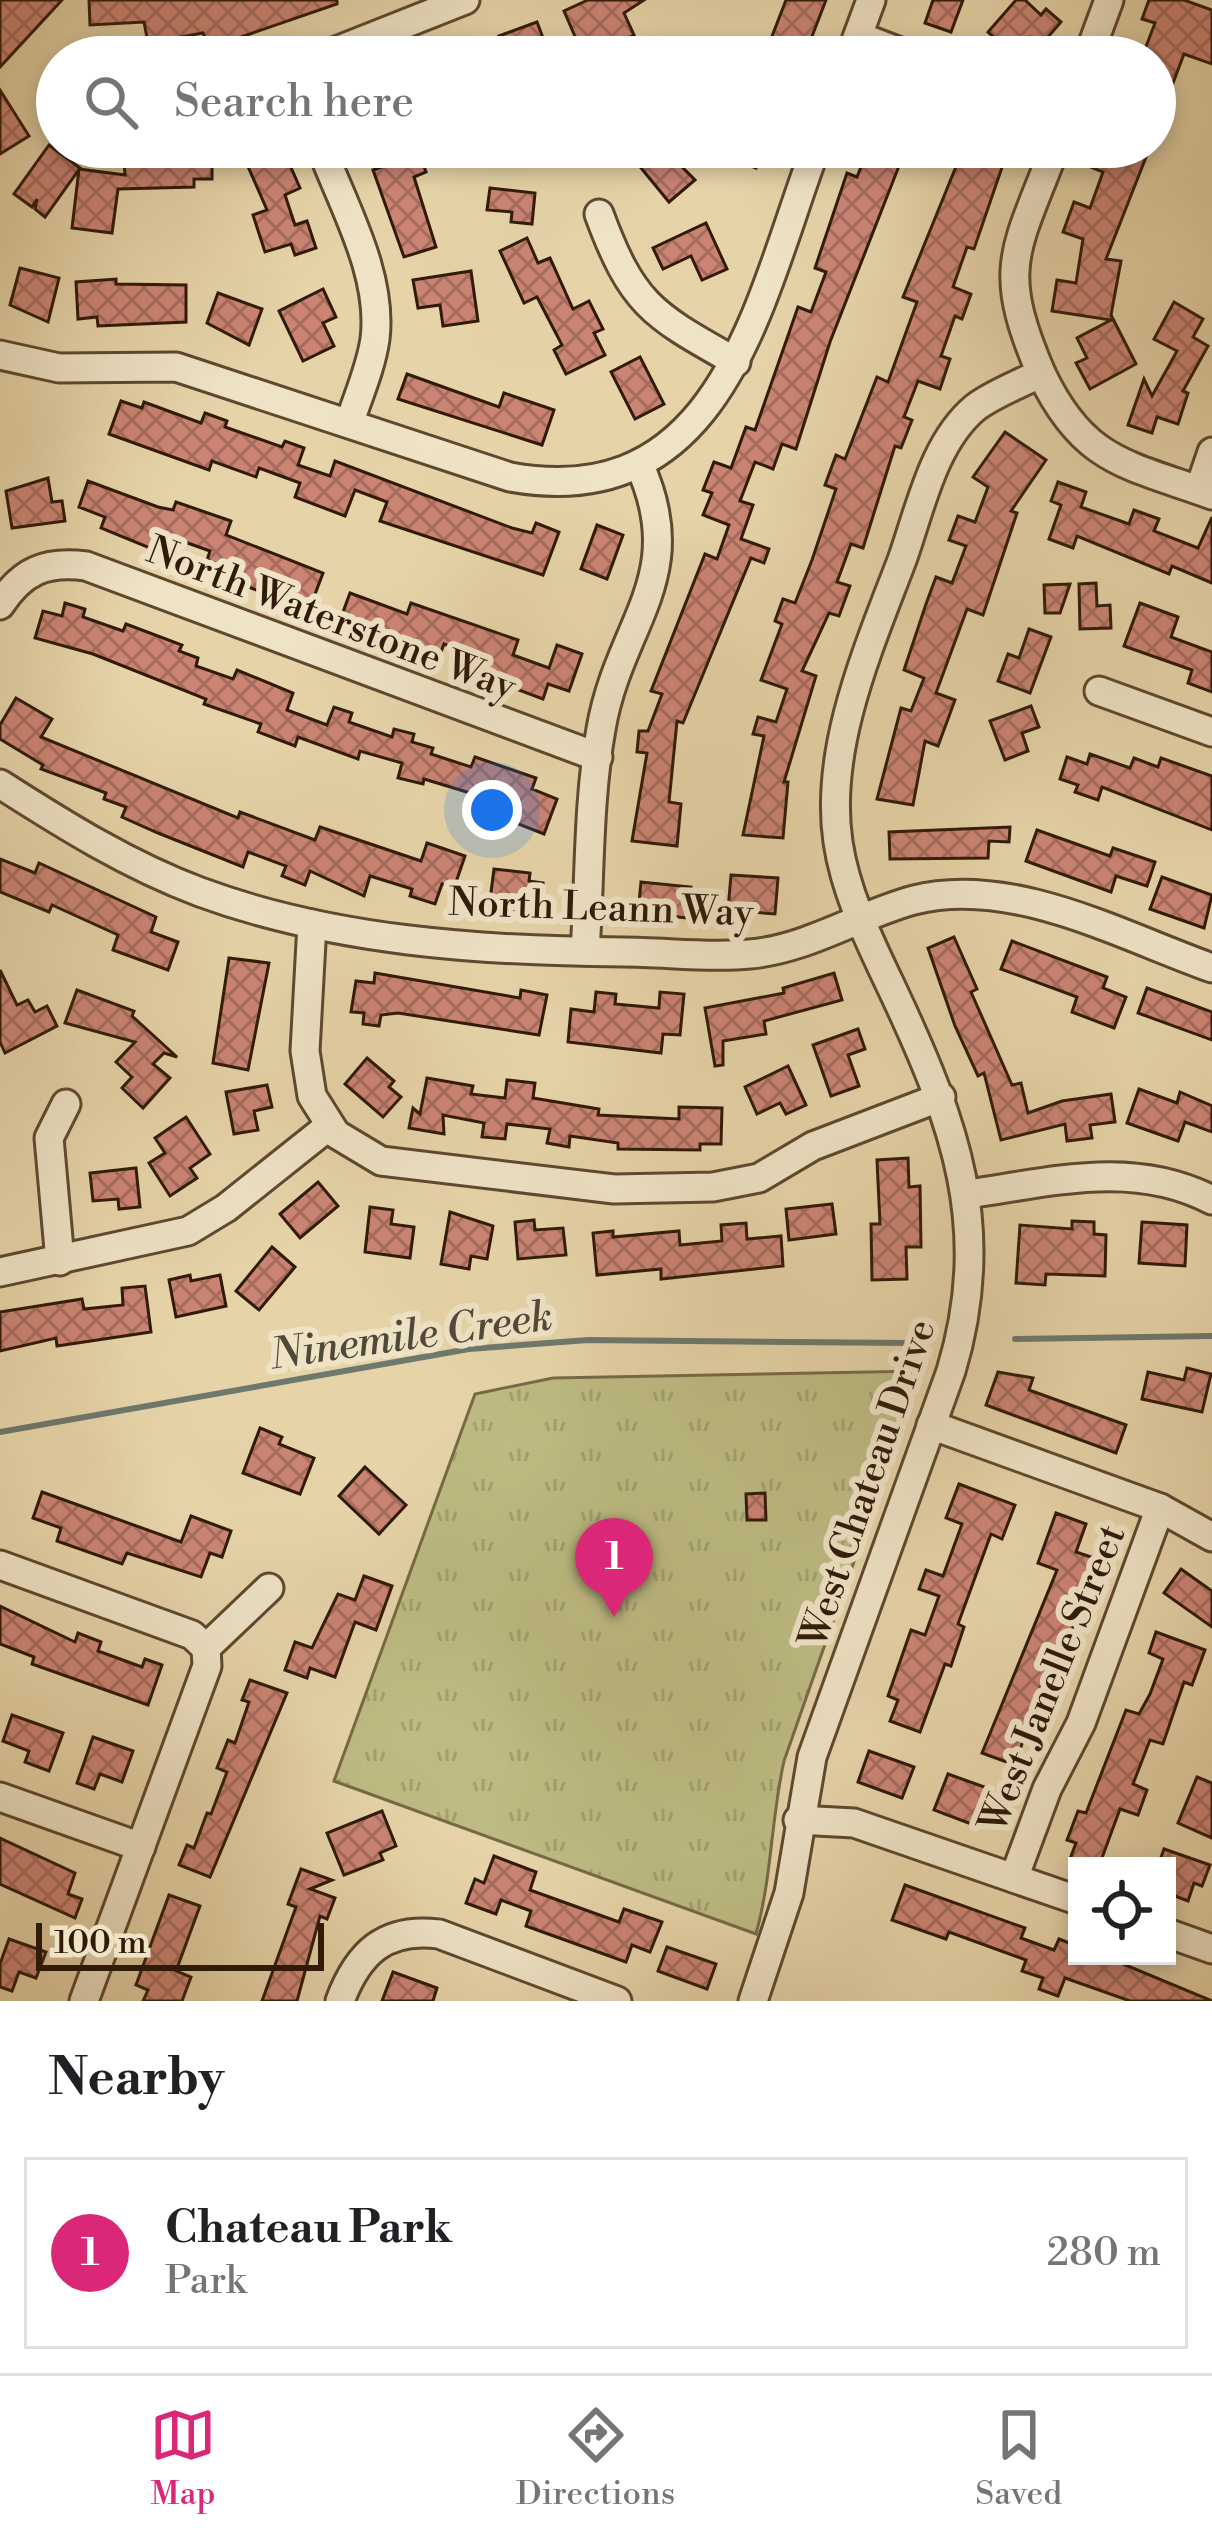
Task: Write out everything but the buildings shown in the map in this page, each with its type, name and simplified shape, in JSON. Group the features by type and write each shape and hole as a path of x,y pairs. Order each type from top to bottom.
{"street":[{"path":"374,36 465,0"},
{"path":"858,36 871,0"},
{"path":"1096,36 1109,0"},
{"path":"329,168 368,269 376,312 372,357 350,421"},
{"path":"0,355 59,368 176,367 532,481 597,478 639,464 694,426 721,392 808,168"},
{"path":"1048,168 1012,270 1015,314 1056,405 1083,441 1101,454 1205,493 1212,452"},
{"path":"599,214 636,295 669,325 736,362"},
{"name":"West Chateau Drive","path":"753,2001 790,1893 798,1820 812,1757 931,1425 967,1310 968,1194 941,1097 860,920 838,842 836,776 866,657 950,436 980,404 1041,373"},
{"path":"585,952 605,707 661,544 656,500 639,464"},
{"name":"North Waterstone Way","path":"0,605 14,583 36,568 86,566 598,757"},
{"path":"1100,691 1212,732"},
{"name":"North Leann Way","path":"0,784 152,872 249,908 311,924 522,950 752,954 795,945 917,899 986,894 1049,910 1212,968"},
{"path":"311,924 306,1074 328,1126 381,1161 614,1189 684,1190 759,1178 813,1146 941,1097"},
{"path":"60,1261 49,1138 66,1104"},
{"path":"0,1272 188,1231 226,1208 328,1126"},
{"path":"968,1194 1109,1174 1181,1184 1212,1200"},
{"path":"931,1425 1160,1508 1212,1537"},
{"name":"West Janelle Street","path":"1014,1878 1046,1789 1082,1723 1160,1508"},
{"path":"0,1565 192,1635 206,1648 207,1666 84,2001"},
{"path":"206,1648 269,1588"},
{"path":"0,1797 140,1847"},
{"path":"798,1820 854,1823 1068,1897"},
{"path":"340,2001 358,1961 374,1946 416,1931 439,1934 617,2001"},
{"path":"1176,1936 1212,1949"}],"green space":[{"path":"921,1371 784,1761 756,1934 334,1781 475,1394 553,1378"}],"waterway":[{"name":"Ninemile Creek","path":"1015,1339 1212,1336"},
{"name":"Ninemile Creek","path":"0,1432 469,1349 588,1340 907,1343"}],"place":[{"name":"Chateau Park","path":"614,1617"}]}
